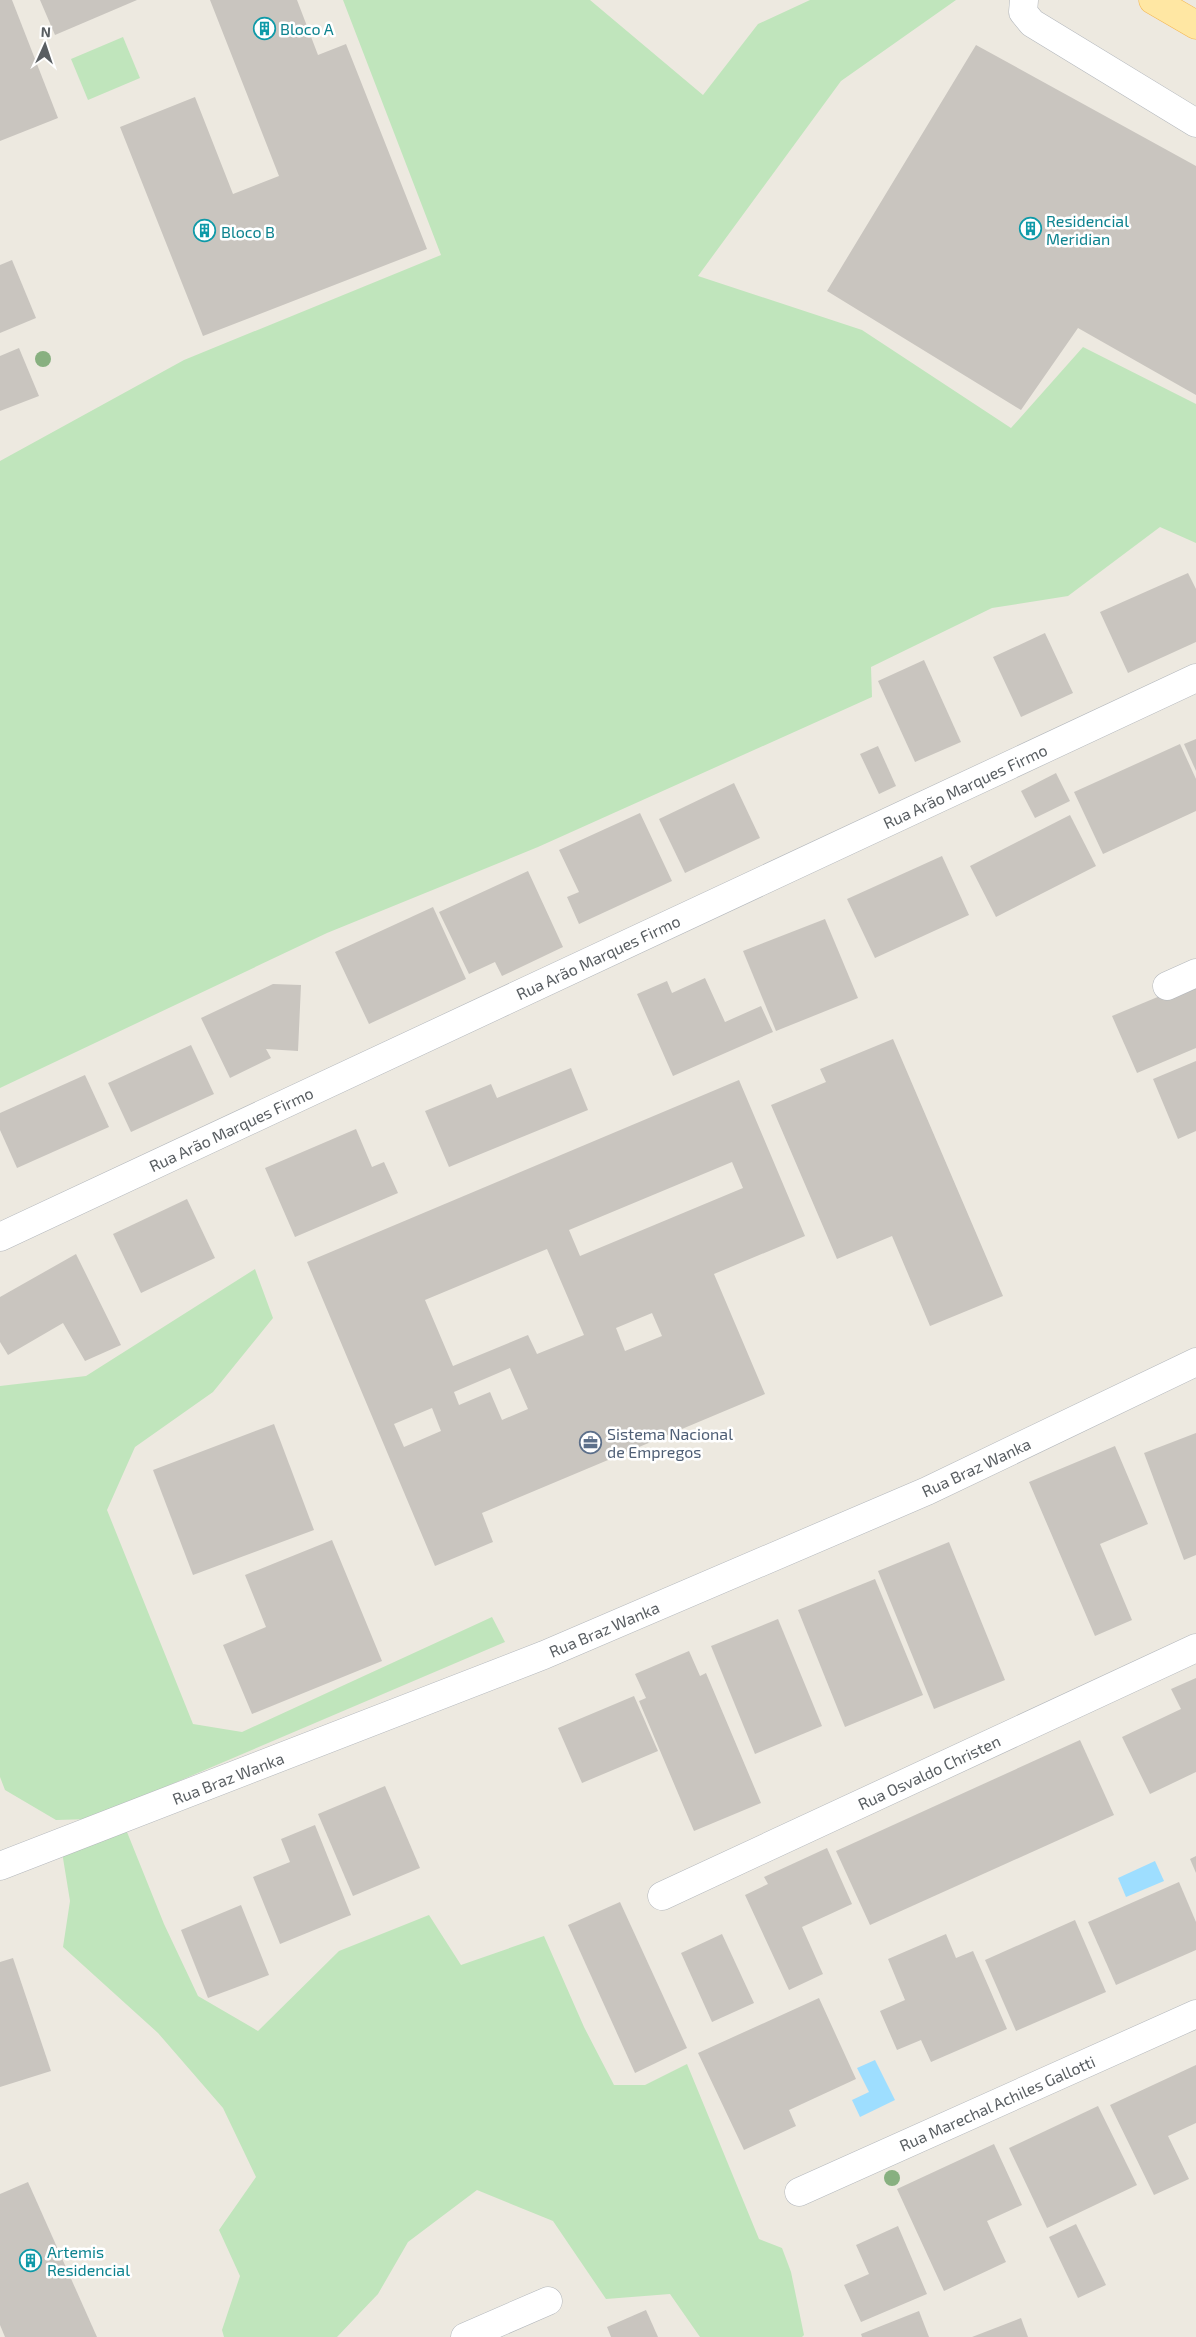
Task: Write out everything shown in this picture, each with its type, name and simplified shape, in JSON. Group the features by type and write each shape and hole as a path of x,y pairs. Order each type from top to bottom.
{"main road":[{"path":"1153,0 1196,25"}],"street":[{"path":"1024,0 1023,12 1032,23 1196,123"},
{"name":"Rua Arão Marques Firmo","path":"0,1237 1196,678"},
{"path":"1167,986 1196,973"},
{"name":"Rua Braz Wanka","path":"0,1866 570,1644 926,1490 1196,1362"},
{"name":"Rua Osvaldo Christen","path":"662,1896 1196,1648"},
{"name":"Rua Marechal Achiles Gallotti","path":"799,2192 1196,2014"},
{"path":"465,2337 548,2301"}],"green space":[{"path":"343,0 590,0 703,95 758,24 810,0 956,0 841,81 698,276 862,330 1011,428 1083,347 1196,404 1196,543 1160,527 1068,596 992,608 871,667 872,697 538,847 327,933 0,1088 0,461 184,360 441,255"},
{"path":"123,37 140,78 88,100 71,59"},
{"path":"255,1269 273,1318 213,1392 135,1447 107,1510 193,1724 242,1732 492,1617 505,1642 90,1819 56,1820 5,1790 0,1777 0,1386 86,1376"},
{"path":"115,1832 127,1832 164,1924 198,1996 258,2031 339,1951 429,1915 461,1965 544,1936 584,2027 614,2085 645,2085 687,2064 759,2239 782,2248 791,2272 804,2335 802,2337 700,2337 670,2294 606,2299 553,2221 477,2190 408,2242 378,2294 337,2337 224,2337 222,2330 240,2276 219,2230 256,2177 223,2108 158,2033 63,1947 70,1901 62,1852"}],"water":[{"path":"1155,1861 1164,1881 1126,1897 1118,1878"},
{"path":"875,2060 895,2100 860,2117 852,2100 869,2092 857,2068"}],"building":[{"path":"0,0 12,0 58,118 0,141"},
{"path":"40,0 137,0 55,35"},
{"path":"210,0 297,0 318,55 346,44 427,249 203,336 120,127 195,97 233,194 279,176"},
{"name":"Residencial Meridian","path":"976,45 1196,166 1196,395 1078,328 1021,410 827,291"},
{"path":"12,260 36,318 0,333 0,265"},
{"path":"19,348 39,396 0,411 0,356"},
{"path":"1188,573 1196,589 1196,642 1128,673 1100,612"},
{"path":"1045,633 1073,693 1021,717 993,657"},
{"path":"924,660 961,742 915,762 878,681"},
{"path":"1196,739 1196,771 1184,744"},
{"path":"1180,744 1196,779 1196,811 1103,854 1074,792"},
{"path":"878,746 896,786 879,794 860,754"},
{"path":"1056,773 1070,801 1035,818 1021,791"},
{"path":"734,783 760,838 685,873 659,819"},
{"path":"640,813 672,881 579,924 567,897 579,892 559,850"},
{"path":"1070,815 1096,866 996,917 970,866"},
{"path":"942,856 969,915 875,958 847,899"},
{"path":"528,871 563,947 502,976 495,962 469,974 439,912"},
{"path":"433,907 466,979 369,1024 335,952"},
{"path":"825,919 858,998 776,1031 743,951"},
{"path":"705,978 725,1022 761,1006 773,1032 673,1076 637,994 667,981 672,993"},
{"path":"1196,981 1196,1048 1137,1073 1112,1016"},
{"path":"273,984 301,985 298,1051 266,1049 271,1058 230,1078 201,1018"},
{"path":"893,1039 1003,1296 930,1326 892,1236 837,1259 771,1105 826,1082 820,1069"},
{"path":"191,1045 214,1094 131,1132 108,1083"},
{"path":"1196,1061 1196,1131 1178,1139 1153,1079"},
{"path":"571,1068 588,1110 449,1167 425,1111 491,1084 497,1098"},
{"path":"85,1075 109,1127 17,1168 0,1130 0,1113"},
{"path":"739,1080 805,1236 714,1274 765,1394 482,1513 493,1542 435,1566 307,1262","holes":["732,1162 743,1188 580,1256 569,1230","547,1249 584,1335 537,1354 528,1335 453,1366 425,1300","652,1313 662,1336 625,1351 616,1328","510,1368 528,1409 502,1420 490,1392 459,1405 454,1392","432,1408 441,1431 404,1447 394,1424"]},
{"path":"356,1129 372,1167 384,1162 398,1193 295,1237 265,1168"},
{"path":"187,1199 215,1258 141,1293 113,1234"},
{"path":"76,1254 121,1345 85,1361 63,1323 8,1355 0,1342 0,1297"},
{"path":"274,1424 314,1530 193,1575 153,1470"},
{"path":"1196,1433 1196,1555 1184,1560 1144,1453"},
{"path":"1115,1446 1148,1524 1100,1544 1132,1620 1095,1636 1029,1482"},
{"path":"332,1540 382,1661 252,1714 223,1645 266,1627 245,1575"},
{"path":"949,1542 1005,1680 934,1709 878,1571"},
{"path":"875,1579 923,1695 845,1727 798,1610"},
{"path":"778,1619 822,1726 755,1754 711,1646"},
{"path":"689,1651 700,1676 706,1673 761,1803 694,1831 639,1701 646,1698 635,1674"},
{"path":"1196,1678 1196,1772 1150,1794 1122,1737 1181,1709 1171,1689"},
{"path":"634,1696 658,1751 582,1783 558,1728"},
{"path":"1080,1740 1114,1815 870,1925 836,1851"},
{"path":"385,1786 420,1868 353,1896 318,1814"},
{"path":"315,1825 351,1915 280,1944 253,1877 290,1862 281,1839"},
{"path":"827,1848 852,1904 802,1927 823,1974 789,1990 745,1895 768,1884 764,1877"},
{"path":"1196,1856 1196,1873 1190,1859"},
{"path":"1179,1882 1196,1922 1196,1950 1116,1985 1088,1922"},
{"path":"620,1902 687,2048 635,2073 568,1925"},
{"path":"241,1905 269,1975 208,1998 181,1930"},
{"path":"1075,1920 1106,1992 1016,2031 985,1960"},
{"path":"722,1934 754,2003 712,2022 681,1953"},
{"path":"946,1934 956,1958 973,1951 1007,2029 931,2062 921,2040 897,2050 880,2011 905,2000 888,1959"},
{"path":"13,1958 51,2071 0,2087 0,1962"},
{"path":"819,1998 856,2079 789,2110 796,2126 744,2150 698,2053"},
{"path":"1196,2065 1196,2123 1168,2136 1189,2179 1154,2195 1110,2105"},
{"path":"1098,2106 1137,2185 1047,2228 1009,2148"},
{"path":"994,2144 1022,2205 987,2221 1006,2262 944,2291 897,2189"},
{"name":"Artemis Residencial","path":"28,2182 97,2337 5,2337 0,2325 0,2194"},
{"path":"1076,2224 1106,2285 1078,2298 1049,2237"},
{"path":"898,2226 927,2294 861,2322 844,2285 869,2274 856,2245"},
{"path":"646,2310 658,2337 611,2337 607,2327"},
{"path":"919,2311 929,2337 862,2337 861,2334"},
{"path":"1021,2318 1028,2337 972,2337"}],"place":[{"name":"Bloco A","path":"264,28"},
{"name":"Residencial Meridian","path":"1030,229"},
{"name":"Bloco B","path":"205,231"},
{"name":"Sistema Nacional de Empregos","path":"591,1442"},
{"name":"Artemis Residencial","path":"31,2260"}]}
